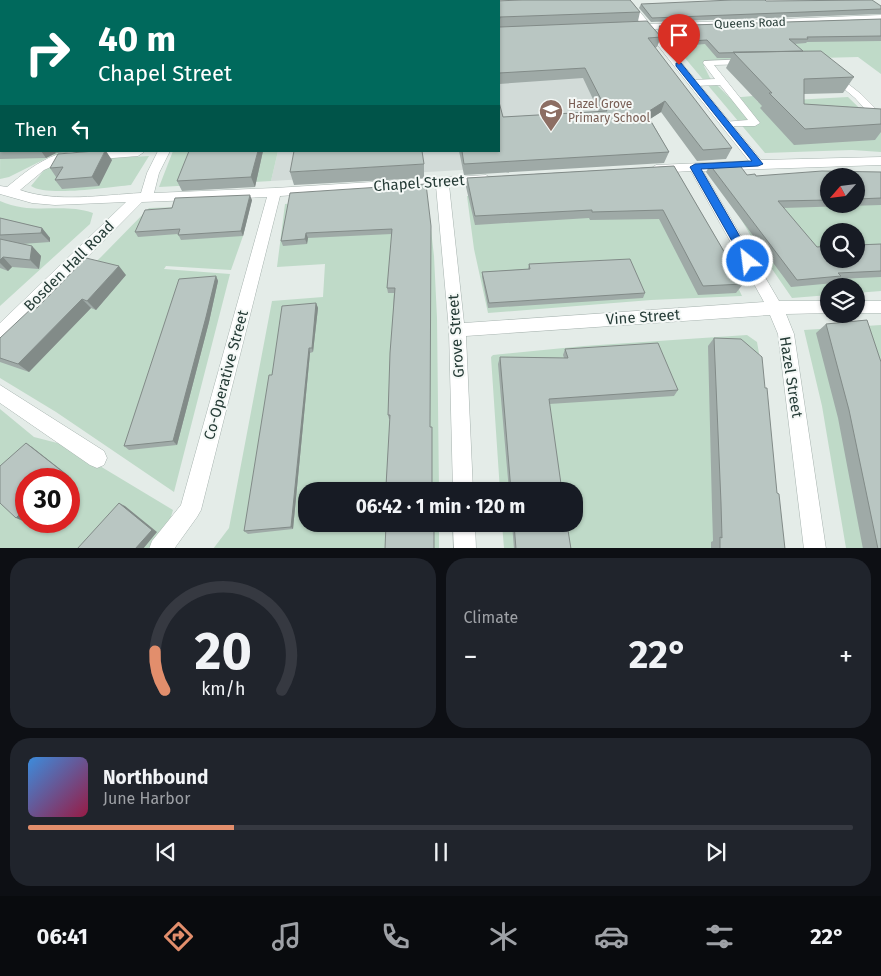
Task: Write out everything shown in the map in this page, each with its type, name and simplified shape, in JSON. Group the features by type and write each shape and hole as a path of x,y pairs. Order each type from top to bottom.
{"street":[{"path":"626,0 758,164"},
{"path":"870,18 881,25"},
{"name":"Queens Road","path":"628,27 881,18"},
{"path":"5,190 40,167 60,158 138,152"},
{"path":"142,198 152,173 163,152"},
{"path":"646,170 758,164 881,161"},
{"name":"Hazel Street","path":"695,167 775,308 786,334 815,548"},
{"name":"Chapel Street","path":"5,190 32,199 55,201 275,192 501,178"},
{"name":"Grove Street","path":"442,182 457,330 463,482"},
{"name":"Co-Operative Street","path":"160,548 190,510 275,192"},
{"name":"Bosden Hall Road","path":"0,334 142,198"},
{"name":"Vine Street","path":"457,330 775,308 820,307"},
{"path":"865,307 881,307"},
{"path":"0,393 97,458"},
{"path":"464,532 464,548"}],"lane":[{"path":"727,124 755,123 707,63 756,62"},
{"path":"822,67 858,96 881,120"},
{"path":"693,83 722,82"}],"shaded area":[{"name":"Hazel Grove Primary School","path":"592,73 619,161 271,181 278,152 500,152 500,78"}],"green space":[{"path":"881,31 881,74 858,57 709,61 704,66 710,78 730,98 753,96 758,102 848,97 881,129 881,152 852,150 765,153 663,32"},
{"path":"0,152 82,152 53,155 9,177 0,179"},
{"path":"173,152 278,152 271,181 159,187"},
{"path":"149,156 131,185 64,191 50,191 31,186 45,169 61,161"},
{"path":"881,174 881,291 865,292 865,278 820,278 820,296 792,298 761,253 735,209 820,205 820,213 865,213 865,175"},
{"path":"620,187 733,277 742,296 651,300 488,313 474,249 467,196"},
{"path":"0,201 25,208 69,209 93,213 90,224 0,306"},
{"path":"313,202 431,230 437,318 439,482 298,482 298,532 439,532 439,548 214,548 229,528 272,301 323,297 325,264 277,267 285,204"},
{"path":"250,205 243,236 231,270 166,266 164,269 230,274 174,492 56,412 0,378 0,352 101,257 149,208"},
{"path":"881,325 881,548 846,548 822,406 804,330"},
{"path":"747,335 757,342 769,419 783,548 504,548 503,532 583,532 583,482 499,482 491,357 493,355 584,346"},
{"path":"0,409 34,437 65,445 173,510 168,527 150,548 0,548"}],"building":[{"path":"630,0 640,12 500,17 500,1"},
{"path":"732,0 872,0 881,6 881,9 652,18 641,4"},
{"path":"881,19 881,36 789,39 803,51 719,53 707,40 673,42 659,26"},
{"path":"647,21 661,37 648,38 732,148 703,150 665,101 646,113 669,152 464,164 462,152 500,152 500,106 503,117 607,111 585,68 500,73 500,27"},
{"path":"821,51 854,77 804,79 804,104 881,109 881,124 805,129 769,93 772,93 733,52"},
{"path":"104,152 92,177 55,180 63,167 50,168 58,154"},
{"path":"189,152 258,152 251,177 177,181"},
{"path":"294,152 422,152 424,164 290,172"},
{"path":"738,163 747,175 755,174 756,176 820,171 820,200 778,201 817,247 820,247 820,268 865,268 865,245 881,244 881,271 838,273 841,276 797,280 710,165"},
{"path":"674,166 743,284 703,286 663,210 592,212 592,210 475,216 467,178"},
{"path":"865,172 881,172 881,198 865,199"},
{"path":"426,184 431,226 430,427 432,427 432,482 386,482 390,415 388,415 390,353 395,288 387,288 392,229 306,233 305,239 281,241 290,193"},
{"path":"250,195 241,231 178,235 180,229 135,232 145,210 172,208 175,198"},
{"path":"0,218 42,228 41,233 0,235"},
{"path":"0,239 32,246 30,260 3,257 0,260"},
{"path":"86,258 119,266 87,301 82,299 18,364 0,358 0,338 33,307 37,308"},
{"path":"630,259 645,293 489,303 482,272 530,269 529,264"},
{"path":"216,276 173,441 124,446 179,279"},
{"path":"316,303 312,348 309,348 291,527 244,531 269,375 272,375 282,306"},
{"path":"865,320 867,320 881,362 881,548 878,548 849,410 826,324 865,323"},
{"path":"714,338 741,339 762,357 785,548 720,548 720,537 722,538"},
{"path":"658,343 678,390 549,399 561,482 510,482 500,357 568,358 565,349"},
{"path":"26,443 58,468 15,468 15,517 0,503 0,466"},
{"path":"119,503 152,530 136,548 78,548"},
{"path":"386,532 434,532 434,548 385,548"},
{"path":"515,532 568,532 571,548 516,548"}],"place":[{"name":"Hazel Grove Primary School","path":"551,132"}],"route":[{"path":"679,65 758,164 695,167 748,261"}]}
